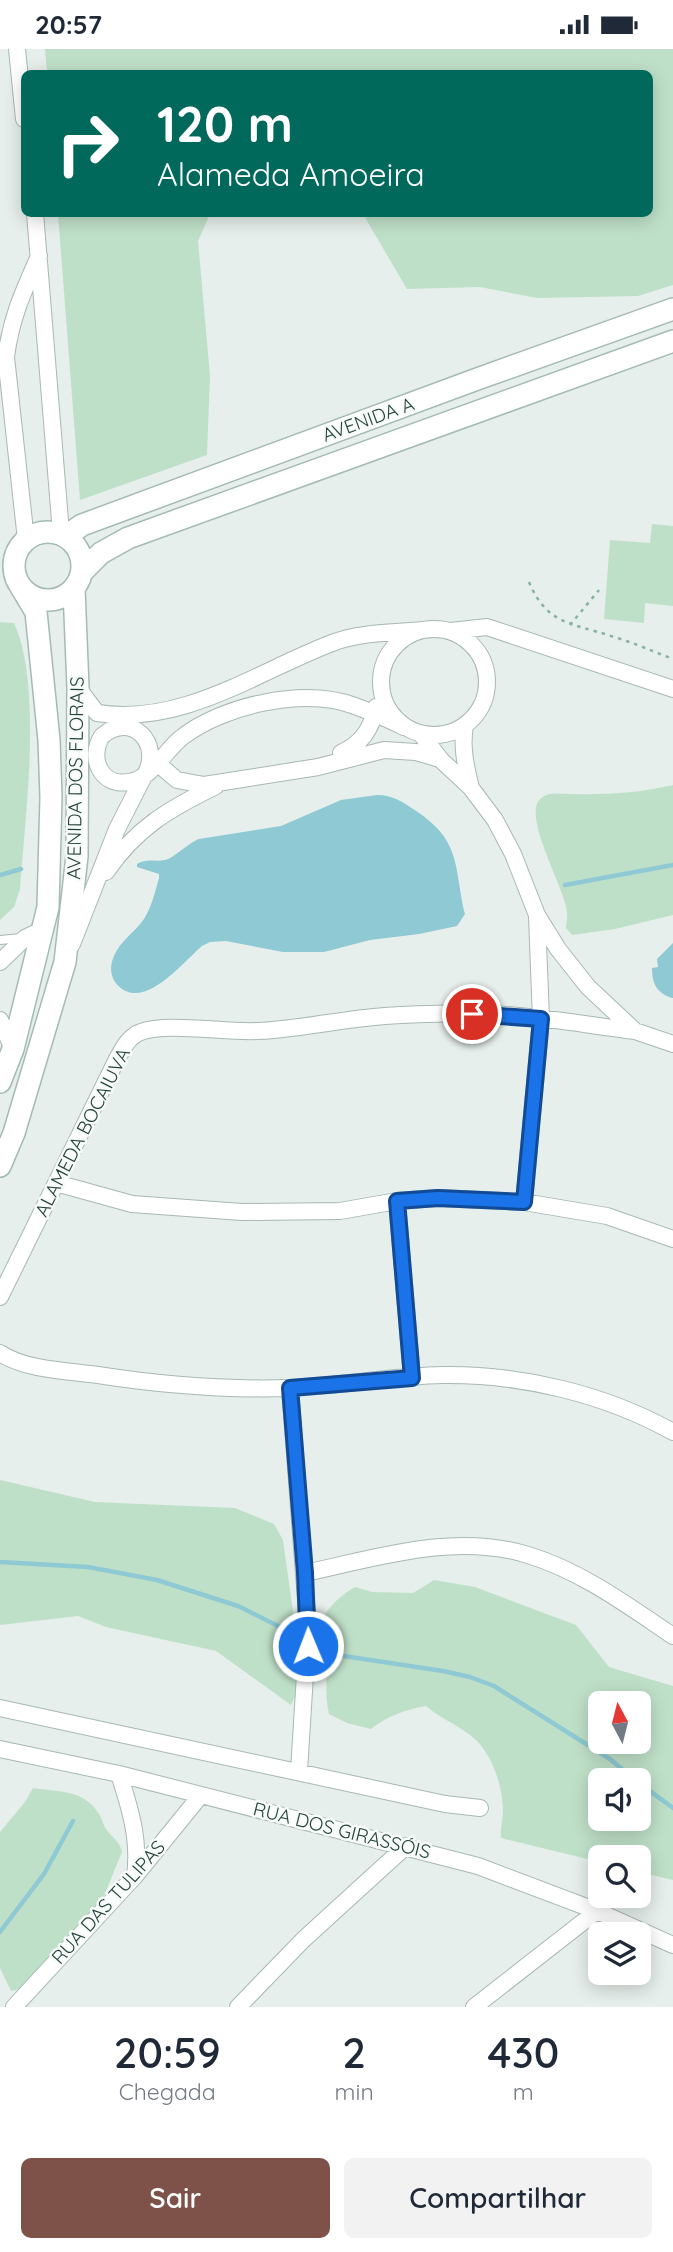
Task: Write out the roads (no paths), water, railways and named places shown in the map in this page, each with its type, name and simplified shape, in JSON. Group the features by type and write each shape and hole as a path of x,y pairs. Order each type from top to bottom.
{"street":[{"path":"16,49 21,93"},
{"name":"AVENIDA DOS FLORAIS","path":"0,1166 7,1131 65,962 77,856 79,551 63,534 35,217"},
{"name":"AVENIDA DOS FLORAIS","path":"0,1082 13,1049 34,933 48,908 51,797 49,740 36,612 16,578 15,558 26,540 6,357 9,329 40,254"},
{"name":"AVENIDA A","path":"63,534 480,377 673,309"},
{"name":"AVENIDA A","path":"78,580 101,553 128,538 673,341"},
{"path":"26,540 45,532 63,534"},
{"path":"21,587 37,599 57,600 78,580"},
{"path":"450,631 473,646 486,669 488,687 483,705 465,726 439,735 421,734 354,705 310,699 253,703 195,728 129,782 115,782 99,769 95,756 98,742 107,732 139,716 217,696 332,642 359,635 487,627 673,689"},
{"path":"318,767 358,744 369,732 381,687 383,668 391,651 405,637 423,630"},
{"path":"381,687 382,696 391,713 404,727"},
{"path":"65,962 117,829 149,768 149,744 140,733 128,727 120,727 97,713 78,688"},
{"path":"217,696 221,716"},
{"path":"97,713 139,716"},
{"path":"465,726 464,760 471,788"},
{"path":"421,734 441,760 471,788 495,820 513,854 537,915 558,949 588,987 635,1031 673,1044"},
{"path":"149,768 196,784 221,783 318,767 384,750 416,752 441,760"},
{"path":"171,776 177,790 172,808"},
{"path":"83,915 109,868 146,826 172,808 221,783"},
{"path":"524,1202 541,1019 537,915"},
{"path":"0,961 34,933"},
{"name":"ALAMEDA BOCAIUVA","path":"0,1297 117,1059 131,1038 141,1031 175,1028 255,1031 383,1016 492,1014 635,1031"},
{"path":"0,1020 13,1049"},
{"path":"56,1183 132,1204 242,1212 341,1211 397,1201 449,1198 524,1202 607,1216 673,1238"},
{"path":"397,1201 412,1378"},
{"path":"0,1353 12,1360 58,1370 155,1384 290,1388 440,1375 489,1376 611,1403 673,1432"},
{"path":"290,1388 305,1573 308,1666 299,1772"},
{"path":"305,1573 401,1552 456,1546 497,1548 527,1555 561,1568 602,1589 673,1636"},
{"path":"0,1708 445,1804 480,1808"},
{"name":"RUA DOS GIRASSÓIS","path":"0,1749 119,1774 478,1866 597,1911 673,1945"},
{"path":"119,1774 134,1822 138,1857 135,1876"},
{"name":"RUA DAS TULIPAS","path":"14,2007 135,1876 201,1795"},
{"path":"238,2007 304,1939 406,1846"},
{"path":"474,2007 597,1911"}],"lane":[{"path":"0,940 34,933"}],"water":[{"path":"377,795 402,802 442,833 454,857 465,914 457,926 370,940 324,952 283,952 226,941 210,942 149,990 137,993 125,991 115,982 111,969 114,956 144,919 159,878 159,874 137,867 137,864 169,859 199,839 281,826 341,800"},
{"path":"673,943 672,998 656,987 652,968 658,967 657,959"}],"waterway":[{"path":"565,885 673,865"},
{"path":"0,875 21,869"},
{"path":"0,1562 88,1567 157,1580 238,1606 302,1638"},
{"path":"310,1642 337,1655 443,1671 494,1686 621,1768"},
{"path":"651,1792 673,1808"},
{"path":"0,1932 44,1874 73,1821"}]}
